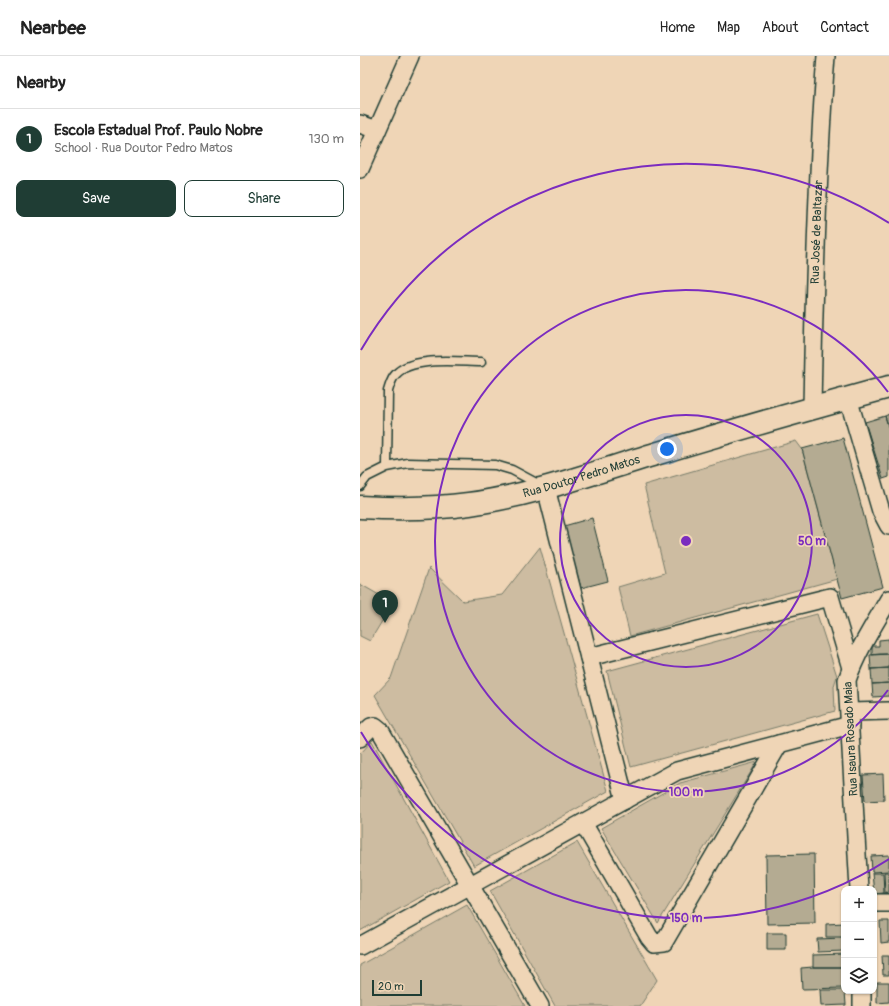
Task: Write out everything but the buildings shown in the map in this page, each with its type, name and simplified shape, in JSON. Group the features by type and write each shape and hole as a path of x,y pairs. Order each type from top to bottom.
{"main road":[{"name":"Rua Doutor Pedro Matos","path":"360,507 412,509 468,504 510,497 546,488 662,452 889,387"}],"street":[{"path":"360,169 410,56"},
{"name":"Rua José de Baltazar","path":"812,408 818,173 826,56"},
{"path":"360,124 377,130"},
{"path":"848,398 881,510 889,526"},
{"path":"546,488 625,800"},
{"path":"589,657 830,597 851,668"},
{"name":"Rua Isaura Rosado Maia","path":"858,886 847,680 851,668 889,599"},
{"path":"360,946 677,771 778,744 850,719 889,711"},
{"path":"360,738 372,727 375,726 380,730 540,1006"},
{"path":"583,823 648,937 654,943 664,942 778,744"},
{"path":"877,904 889,903"},
{"path":"862,994 862,1006"}],"lane":[{"path":"387,467 388,391 396,374 404,368 428,362 481,362"},
{"path":"360,486 367,477 387,467 408,463 495,465 512,470 546,488"}],"shaded area":[{"path":"796,441 802,449 837,579 630,636 618,587 665,573 644,485"},
{"path":"540,547 608,791 474,866 375,695 391,678 429,568 463,601 502,595"},
{"path":"360,584 393,603 370,641 360,636"},
{"path":"817,614 837,676 834,686 835,711 631,767 607,671"},
{"path":"372,741 449,881 360,931 360,754"},
{"path":"757,762 658,923 601,828 680,783"},
{"path":"577,842 657,980 640,1006 555,1006 490,891"},
{"path":"467,905 525,1006 360,1006 360,965"}],"place":[{"name":"Escola Estadual Prof. Paulo Nobre","path":"385,623"}]}
